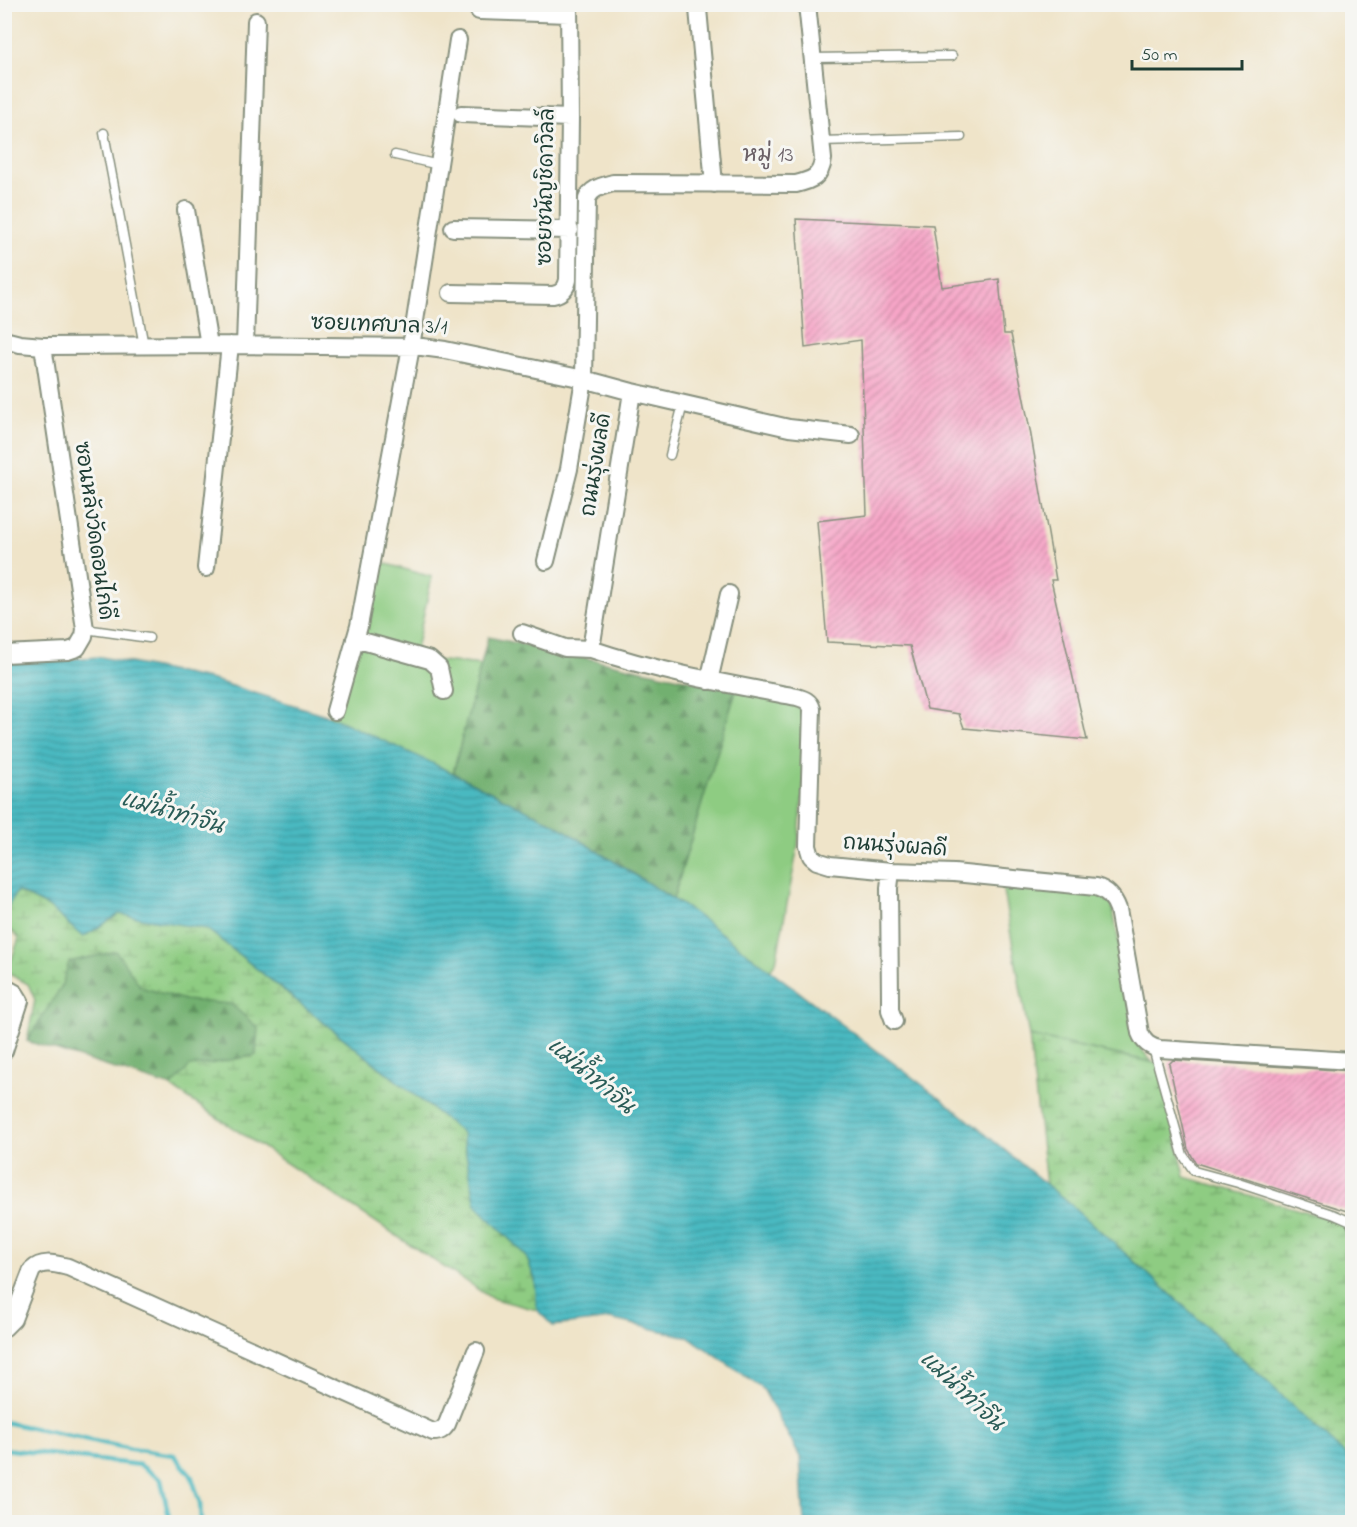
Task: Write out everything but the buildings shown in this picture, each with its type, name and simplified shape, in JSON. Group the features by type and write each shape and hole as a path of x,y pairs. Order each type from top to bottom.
{"street":[{"name":"ถนนรุ่งผลดี","path":"546,561 569,469 584,379 587,200 589,195 599,187 613,183 796,184 816,176 822,168 823,159 807,4"},
{"path":"479,11 569,9"},
{"name":"ซอยชนัญชิดาวิลล์","path":"451,293 553,295 560,293 567,286 570,230 569,9"},
{"path":"698,9 714,184"},
{"path":"206,568 237,345 256,21"},
{"path":"335,711 359,626 411,347 458,40"},
{"path":"461,114 570,118"},
{"path":"186,210 209,345"},
{"path":"453,228 570,230"},
{"name":"ซอยเทศบาล 3/1","path":"4,340 43,346 237,345 411,347 445,350 584,379 789,428 851,435"},
{"name":"ซอนหลังวัดดอนไก่ดี","path":"4,654 68,651 77,648 85,629 43,346"},
{"name":"ถนนรุ่งผลดี","path":"632,392 591,649 709,681 805,699 812,709 808,846 809,852 817,861 891,872 954,873 1101,888 1109,894 1118,909 1140,1033 1144,1041 1153,1047"},
{"path":"709,681 729,594"},
{"path":"522,633 565,648 591,649"},
{"path":"355,639 430,660 439,668 444,691"},
{"path":"891,872 889,888 890,1010 894,1021"},
{"path":"4,987 15,993 20,1000 4,1051"},
{"path":"1153,1047 1353,1061"},
{"path":"4,1328 13,1319 32,1270 36,1266 53,1263 433,1432 439,1432 447,1424 477,1351"}],"lane":[{"path":"813,58 952,56"},
{"path":"104,133 144,346"},
{"path":"821,141 961,137"},
{"path":"396,155 439,165"},
{"path":"670,455 683,404"},
{"path":"85,629 149,638"},
{"path":"1153,1047 1183,1155 1194,1171 1335,1215 1351,1222 1353,1226"}],"green space":[{"path":"380,562 432,577 414,658 481,665 453,773 329,716 344,657 358,654"},
{"path":"488,637 736,690 673,899 555,824 453,773"},
{"path":"736,690 790,701 804,712 805,774 798,846 776,962 770,970 673,899"},
{"path":"1002,885 1095,890 1112,905 1138,1045 1152,1062 1029,1036"},
{"path":"16,891 49,907 83,937 119,914 207,929 462,1133 476,1205 526,1256 535,1279 537,1310 491,1298 171,1087 190,1066 256,1055 258,1028 231,1004 185,1000 141,987 116,951 69,962 61,987 27,1041 35,1000 28,984 7,973 19,938 12,931 5,934 5,912"},
{"path":"117,951 141,987 185,1000 231,1004 258,1028 256,1055 191,1066 171,1087 27,1041 61,987 69,962"},
{"path":"1029,1036 1160,1064 1185,1177 1349,1224 1348,1458 1244,1360 1046,1184"}],"water":[{"name":"แม่น้ำท่าจีน","path":"101,657 213,680 329,716 426,760 555,824 693,912 961,1114 1070,1204 1244,1360 1352,1464 1352,1522 804,1522 800,1457 763,1389 689,1337 610,1319 553,1326 537,1310 535,1279 526,1256 476,1205 462,1133 207,929 119,914 83,937 49,907 17,891 5,912 5,663"}],"waterway":[{"path":"4,1422 131,1449 174,1455 191,1475 200,1503 201,1522"},
{"path":"4,1449 140,1465 161,1480 170,1522"}],"district":[{"name":"หมู่ 13","path":"768,156"}]}
